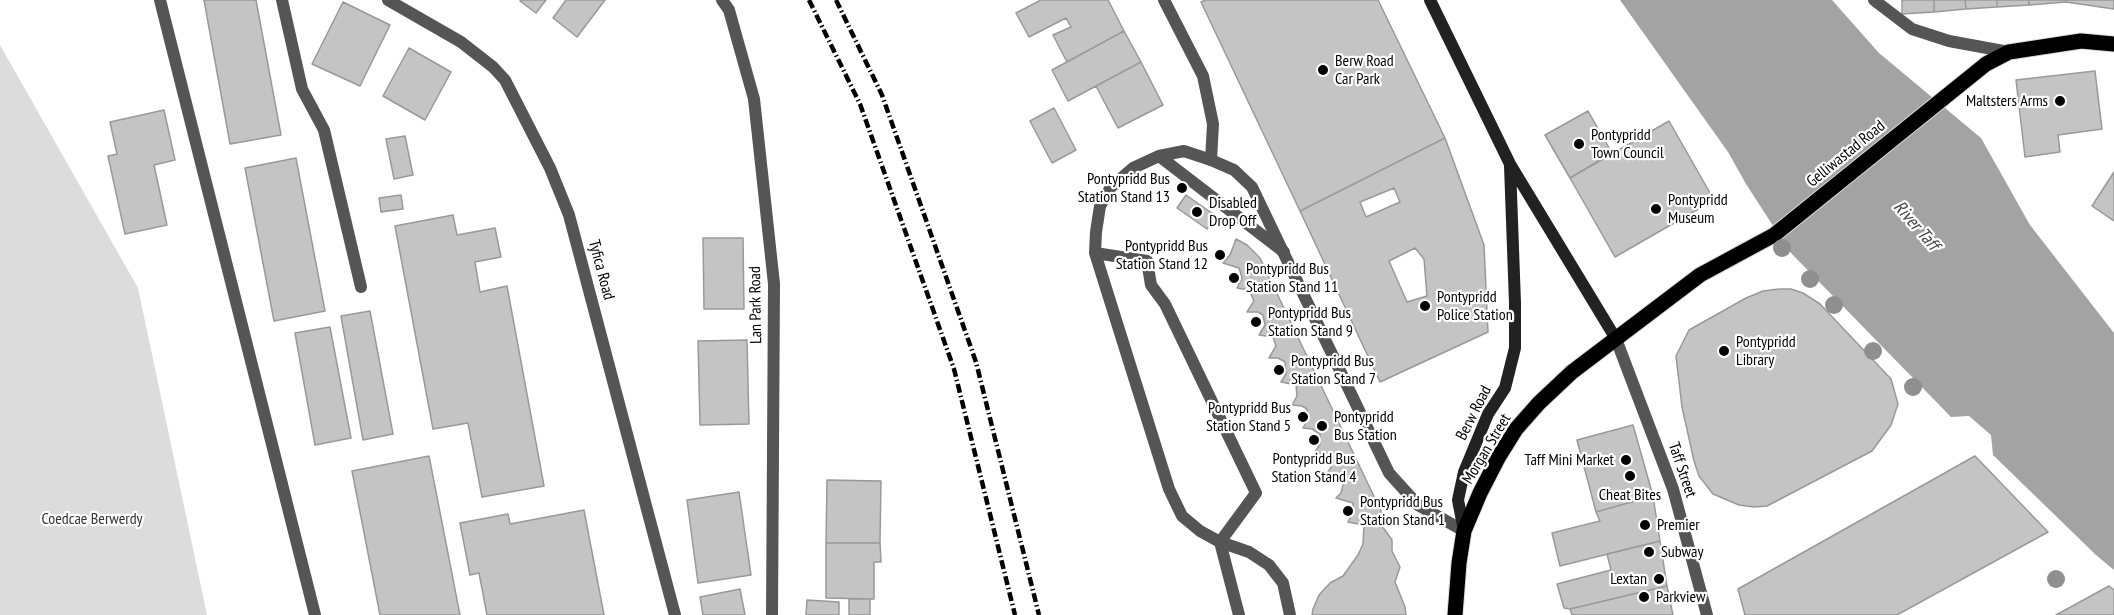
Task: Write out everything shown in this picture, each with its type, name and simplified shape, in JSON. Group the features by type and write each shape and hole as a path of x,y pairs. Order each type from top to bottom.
{"main road":[{"name":"Berw Road","path":"1430,0 1510,164 1616,339"},
{"name":"Gelliwastad Road","path":"1616,339 1700,275 1774,236 1986,64 2009,52 2081,41 2114,44"},
{"name":"Berw Road","path":"1464,531 1458,500 1464,472 1488,414 1505,388 1515,348 1510,164"},
{"name":"Morgan Street","path":"1455,615 1464,531 1498,458 1516,429 1539,403 1572,372 1616,339"}],"street":[{"path":"160,0 315,615"},
{"path":"282,0 302,89 324,130 361,287"},
{"name":"Tyfica Road","path":"388,0 461,42 505,80 550,168 569,215 675,615"},
{"name":"Lan Park Road","path":"722,0 729,10 754,99 774,284 772,615"},
{"path":"1164,0 1203,76 1213,124 1211,160"},
{"path":"1874,0 1912,29 1949,41 2009,52"},
{"path":"1290,615 1283,583 1269,565 1249,552 1220,542 1200,531 1182,516 1169,489 1095,254 1100,206 1111,187 1133,168 1159,156 1184,151 1234,170 1252,188 1389,473 1407,496 1418,505 1464,531"},
{"path":"1159,156 1284,252"},
{"path":"1095,254 1147,261 1151,285 1165,304 1256,493 1220,542"},
{"name":"Taff Street","path":"1616,339 1673,489 1707,615"},
{"path":"1220,542 1239,615"}],"green space":[{"name":"Coedcae Berwerdy","path":"0,45 138,288 207,615 0,615"}],"water":[{"name":"River Taff","path":"1620,0 1832,0 1879,53 1981,138 2030,225 2114,333 2114,570 1993,455 1991,435 1969,416 1951,417 1790,252 1728,152"}],"building":[{"path":"204,0 256,0 281,135 230,144"},
{"path":"546,0 536,13 520,1"},
{"path":"566,0 605,0 577,37 553,18"},
{"path":"1041,0 1108,0 1124,31 1067,62 1053,35 1071,27 1066,18 1029,37 1016,13"},
{"name":"Berw Road Car Park","path":"1206,0 1378,0 1445,138 1300,211 1201,2"},
{"path":"1902,0 1934,0 1934,12 1902,14"},
{"path":"1934,0 1965,0 1966,9 1934,12"},
{"path":"1965,0 1997,0 1997,7 1966,9"},
{"path":"1997,0 2029,0 2029,5 1997,7"},
{"path":"2029,0 2067,0 2066,2 2029,5"},
{"path":"2067,0 2114,0 2114,9 2066,2"},
{"path":"343,2 390,25 360,86 312,64"},
{"path":"1124,31 1141,62 1068,101 1052,70"},
{"path":"409,48 451,72 425,120 383,96"},
{"path":"1141,62 1163,105 1118,128 1096,86"},
{"path":"2095,71 2102,129 2058,135 2060,152 2025,157 2016,80"},
{"path":"1054,108 1076,150 1052,163 1030,121"},
{"path":"164,110 175,160 154,165 167,225 125,234 108,156 117,154 110,122"},
{"name":"Pontypridd Town Council","path":"1588,111 1612,153 1570,178 1545,135"},
{"path":"1669,121 1714,200 1615,257 1570,178"},
{"path":"405,136 413,175 394,179 386,139"},
{"path":"1445,138 1484,245 1488,332 1380,382 1300,211","holes":["1394,188 1400,202 1366,217 1360,202","1415,248 1424,259 1427,296 1407,302 1389,261"]},
{"path":"296,158 325,311 274,321 245,168"},
{"path":"2114,172 2114,221 2092,206"},
{"path":"401,195 403,209 381,212 379,198"},
{"name":"Disabled Drop Off","path":"1186,195 1216,216 1207,229 1177,208"},
{"path":"453,215 457,235 495,228 501,257 475,262 480,292 507,286 544,486 482,497 468,423 433,429 395,226"},
{"path":"703,238 743,238 744,309 704,309"},
{"name":"Pontypridd Bus Station","path":"1236,239 1247,245 1260,258 1381,511 1382,526 1392,540 1392,551 1400,567 1395,582 1406,615 1312,615 1319,595 1330,583 1343,576 1358,555 1363,544 1364,525 1348,522 1353,512 1353,503 1336,498 1341,493 1343,485 1339,478 1326,475 1332,466 1331,456 1315,452 1320,444 1320,434 1312,429 1303,428 1308,419 1307,409 1292,405 1297,396 1296,385 1281,382 1286,374 1285,362 1278,358 1269,358 1276,346 1273,337 1259,335 1265,325 1263,315 1258,312 1247,312 1254,301 1249,290 1237,288 1242,278 1239,268 1223,263 1230,255"},
{"path":"1791,289 1803,293 1820,304 1891,379 1898,404 1891,425 1872,451 1767,506 1739,505 1713,494 1699,476 1682,407 1676,356 1689,330 1746,298 1763,291"},
{"path":"370,311 393,434 363,440 341,316"},
{"path":"330,327 351,438 315,445 295,333"},
{"path":"747,340 749,424 700,425 698,341"},
{"path":"1633,425 1653,496 1596,512 1577,440"},
{"path":"429,456 460,615 380,615 352,471"},
{"path":"1975,456 2048,532 1897,615 1745,615 1738,589"},
{"path":"827,480 881,481 880,543 826,543"},
{"path":"739,492 751,575 698,583 687,500"},
{"path":"1653,496 1660,541 1560,566 1552,533 1600,521 1596,512"},
{"path":"584,510 604,615 487,615 479,573 470,575 460,523 508,514 510,524"},
{"path":"1660,541 1667,586 1570,609 1564,608 1557,584 1611,570 1607,554"},
{"path":"826,543 880,543 881,562 874,562 874,599 826,598"},
{"name":"Parkview","path":"1667,586 1673,615 1572,615 1570,609"},
{"path":"2109,586 2114,590 2114,615 2056,615"},
{"path":"740,589 745,615 703,615 700,597"},
{"path":"849,599 870,599 870,615 849,615"},
{"path":"807,600 839,602 839,615 806,615"}],"railway":[{"path":"809,0 860,104 954,369 1015,615"},
{"path":"836,0 882,95 976,362 1039,615"}],"place":[{"name":"Berw Road Car Park","path":"1323,70"},
{"name":"Maltsters Arms","path":"2060,101"},
{"name":"Pontypridd Town Council","path":"1579,144"},
{"name":"Pontypridd Bus Station Stand 13","path":"1182,188"},
{"name":"Pontypridd Museum","path":"1656,209"},
{"name":"Disabled Drop Off","path":"1197,212"},
{"name":"Pontypridd Bus Station Stand 12","path":"1220,255"},
{"name":"Pontypridd Bus Station Stand 11","path":"1234,278"},
{"name":"Pontypridd Police Station","path":"1425,306"},
{"name":"Pontypridd Bus Station Stand 9","path":"1256,322"},
{"name":"Pontypridd Library","path":"1724,351"},
{"name":"Pontypridd Bus Station Stand 7","path":"1279,370"},
{"name":"Pontypridd Bus Station Stand 5","path":"1303,417"},
{"name":"Pontypridd Bus Station","path":"1322,426"},
{"name":"Pontypridd Bus Station Stand 4","path":"1314,440"},
{"name":"Taff Mini Market","path":"1626,460"},
{"name":"Cheat Bites","path":"1630,476"},
{"name":"Pontypridd Bus Station Stand 1","path":"1348,511"},
{"name":"Premier","path":"1645,525"},
{"name":"Subway","path":"1649,552"},
{"name":"Lextan","path":"1659,579"},
{"name":"Parkview","path":"1644,597"}]}
